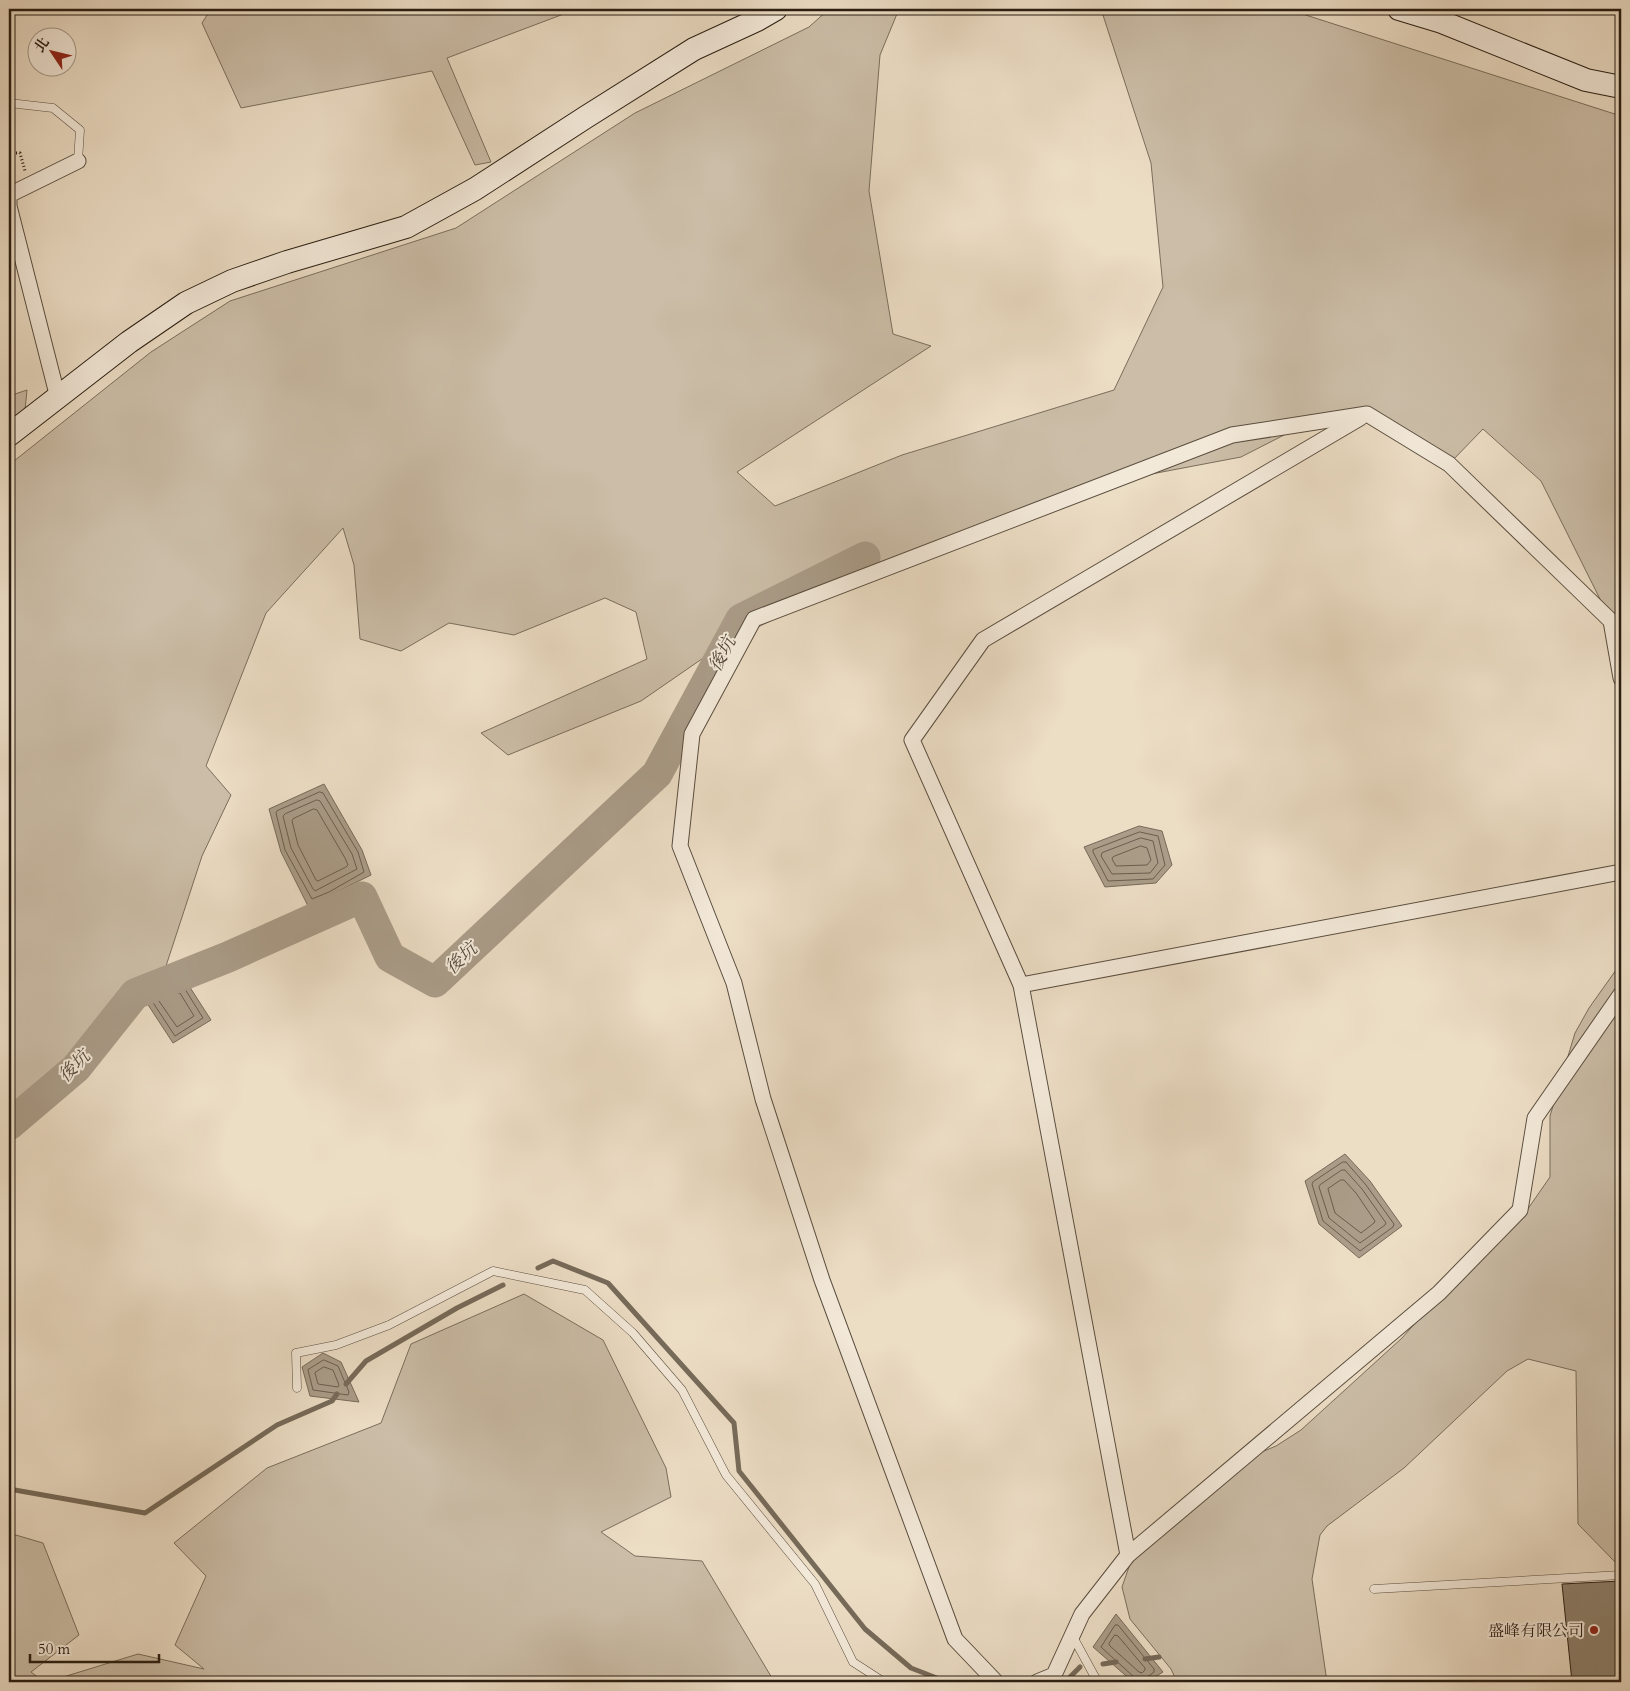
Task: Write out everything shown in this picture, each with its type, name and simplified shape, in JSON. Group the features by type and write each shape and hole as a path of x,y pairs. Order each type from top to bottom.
{"street":[{"path":"9,435 129,342 186,303 232,281 287,262 406,227 475,189 694,49 757,20 776,9"},
{"path":"1399,9 1442,22 1586,80 1621,87"},
{"path":"58,398 9,206 9,195 78,161"},
{"path":"1128,1555 1021,985 912,740 983,640 1368,414"},
{"path":"996,1682 955,1639 822,1280 764,1099 734,983 680,846 692,734 754,619 1232,435 1368,414 1449,464 1611,621 1621,678"},
{"path":"1021,985 1621,872"},
{"path":"1037,1682 1054,1675 1082,1614 1128,1555 1439,1293 1520,1210 1535,1118 1621,994"}],"lane":[{"path":"9,104 53,108 80,130 78,161"},
{"path":"297,1388 296,1352 336,1345 389,1325 493,1271 585,1290 634,1333 682,1390 726,1475 815,1584 853,1662 884,1682"},
{"path":"1374,1588 1621,1575"},
{"path":"1072,1635 1096,1679 1094,1682"}],"path":[{"path":"9,153 20,153 31,185"}],"shaded area":[{"path":"211,9 577,9 447,58 491,162 475,165 432,71 241,108 202,23"},
{"path":"829,9 899,9 880,55 869,191 893,334 931,346 737,472 775,506 902,455 1114,390 1163,287 1151,163 1101,9 1287,9 1621,116 1621,622 1611,621 1541,481 1483,429 1449,464 1367,414 1290,432 1241,457 1125,479 916,559 796,594 641,701 508,755 481,733 647,659 636,612 605,598 514,635 449,623 401,651 360,639 354,565 343,528 266,613 206,766 231,795 202,856 165,969 103,1042 9,1145 9,465 151,352 230,301 456,228 635,113 809,27"},
{"path":"27,390 25,410 9,421 9,396"},
{"path":"1621,963 1621,1563 1616,1563 1578,1524 1576,1371 1528,1359 1507,1371 1404,1468 1327,1526 1320,1535 1312,1579 1327,1682 1177,1682 1171,1669 1130,1619 1122,1587 1131,1561 1238,1462 1276,1446 1301,1430 1402,1338 1450,1284 1495,1246 1525,1213 1550,1177 1550,1116 1575,1033 1589,1008"},
{"path":"524,1294 603,1340 666,1468 671,1497 601,1532 635,1556 702,1561 772,1678 777,1682 47,1682 138,1654 204,1669 175,1645 206,1576 174,1543 267,1468 381,1423 411,1344"},
{"path":"9,1533 43,1543 79,1635 31,1672 44,1682 9,1682"}],"water":[{"path":"324,784 362,850 371,875 308,906 281,852 269,809"},
{"path":"1139,826 1162,831 1172,865 1156,883 1105,887 1084,847"},
{"path":"184,978 211,1020 173,1043 141,994"},
{"path":"1345,1154 1370,1181 1402,1226 1359,1258 1319,1224 1305,1181"},
{"path":"323,1353 341,1362 359,1402 310,1396 302,1367"},
{"path":"1116,1614 1163,1672 1147,1682 1133,1682 1093,1647"}],"building":[{"name":"盛峰有限公司","path":"1621,1581 1621,1682 1572,1682 1562,1584"}],"waterway":[{"name":"後坑","path":"9,1125 76,1068 135,994 228,957 362,897 390,957 435,982 657,774 741,619 865,557"},
{"path":"538,1268 553,1261 608,1283 734,1423 739,1471 865,1629 911,1668 947,1682"},
{"path":"346,1384 366,1361 457,1308 503,1285"},
{"path":"9,1489 145,1513 277,1425 332,1401 337,1394"},
{"path":"1145,1659 1159,1657"},
{"path":"1103,1664 1116,1662"},
{"path":"1065,1682 1080,1667"}],"place":[{"name":"盛峰有限公司","path":"1594,1630"}]}
